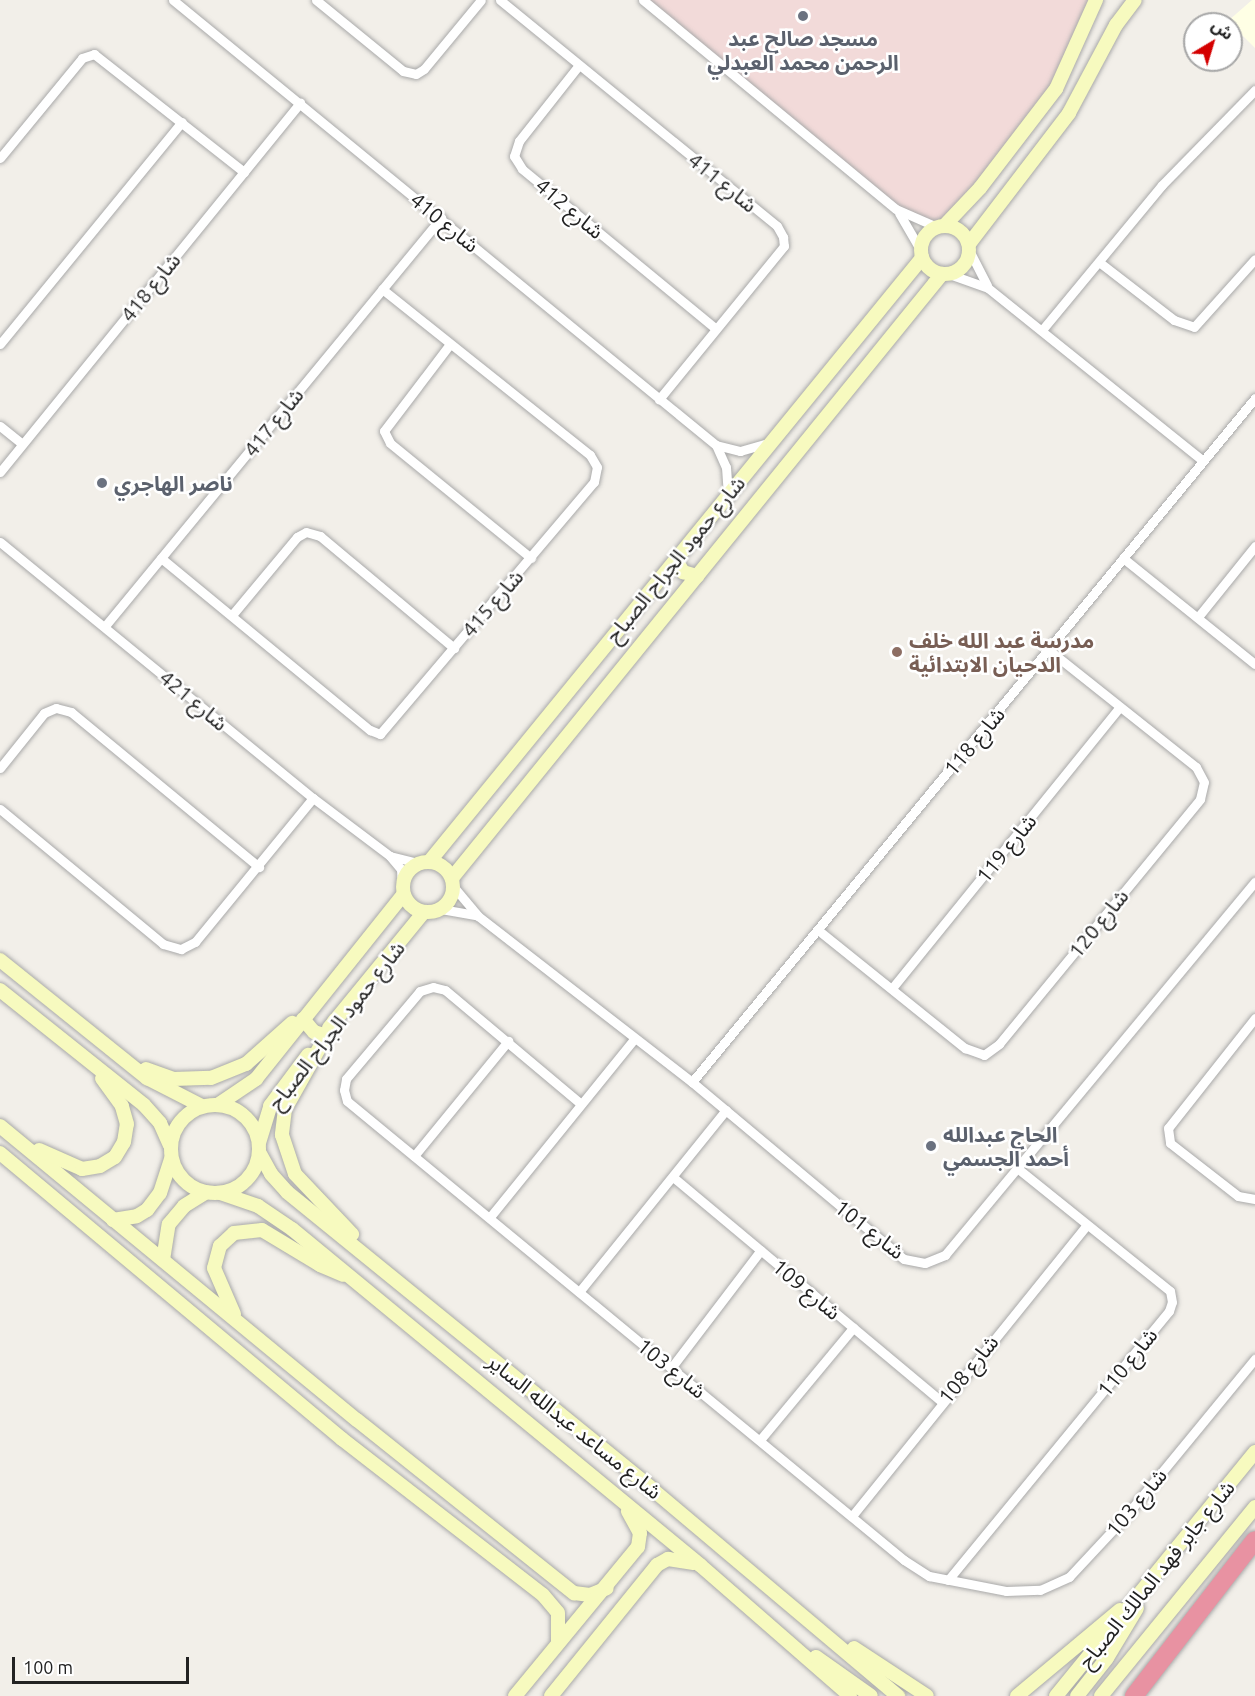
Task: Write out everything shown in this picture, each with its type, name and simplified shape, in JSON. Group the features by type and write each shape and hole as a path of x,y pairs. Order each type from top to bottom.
{"highway":[{"path":"1134,1696 1255,1540"}],"street":[{"name":"شارع 410","path":"173,0 716,445"},
{"path":"316,0 402,71 416,74 424,69 481,0"},
{"name":"شارع 411","path":"500,0 777,226 783,237 784,246 659,399"},
{"path":"643,0 896,209 941,226 956,227 970,248 988,288"},
{"path":"922,254 924,238 941,226 1009,151 1056,89 1096,0"},
{"path":"946,274 963,267 970,248 1077,100 1110,35 1135,0"},
{"path":"0,158 82,58 94,54 244,172"},
{"name":"شارع 412","path":"579,65 519,141 514,156 522,168 717,329"},
{"path":"1042,330 1162,185 1255,90"},
{"name":"شارع 418","path":"0,472 300,103"},
{"path":"0,344 182,122"},
{"path":"1009,151 1019,155 1028,167"},
{"path":"896,209 930,269 988,288 1202,460"},
{"name":"شارع 417","path":"105,626 441,218"},
{"name":"شارع حمود الجراح الصباح","path":"424,862 496,780 922,254"},
{"path":"1099,262 1174,320 1194,327 1255,259"},
{"name":"شارع حمود الجراح الصباح","path":"452,882 516,797 946,274"},
{"name":"شارع 415","path":"161,558 370,730 380,734 594,482 597,467 590,455 382,289"},
{"path":"450,344 384,431 390,443 531,558"},
{"name":"شارع 118","path":"692,1082 1255,398"},
{"path":"0,426 22,444"},
{"path":"716,445 740,451 770,442"},
{"path":"716,445 726,467 728,494"},
{"path":"232,615 297,537 306,532 320,536 454,648"},
{"name":"شارع 421","path":"0,542 313,798 390,856 401,869 403,891"},
{"path":"1198,617 1255,546"},
{"path":"1123,558 1255,663"},
{"path":"676,560 683,572 697,576"},
{"name":"شارع 120","path":"818,930 893,987 965,1048 984,1054 999,1044 1200,799 1204,782 1196,767 1049,650"},
{"path":"0,768 44,713 56,708 71,712 259,867"},
{"name":"شارع 119","path":"893,987 1119,708"},
{"path":"496,780 516,797"},
{"path":"0,809 163,944 181,949 195,942 259,867 313,798"},
{"name":"شارع 421","path":"390,856 424,862"},
{"path":"424,862 443,867 452,882 452,895 441,909 423,912 411,907 403,891 404,876 424,862"},
{"name":"شارع 101","path":"452,882 478,916 692,1082 904,1259 925,1263 945,1255 1255,882"},
{"name":"شارع حمود الجراح الصباح","path":"219,1104 250,1085 403,891"},
{"path":"1246,893 1255,901"},
{"name":"شارع 101","path":"441,909 478,916"},
{"name":"شارع حمود الجراح الصباح","path":"259,1148 270,1106 323,1035 423,912"},
{"path":"0,960 160,1087 202,1106"},
{"path":"0,990 153,1114 184,1181 213,1193"},
{"name":"شارع 103","path":"581,1104 445,990 420,991 346,1079 347,1101 904,1560 929,1576 1006,1591 1040,1590 1069,1577 1125,1517 1255,1359"},
{"path":"112,1051 161,1076 186,1080 211,1078 246,1064 315,1005"},
{"path":"1255,1018 1168,1128 1170,1143 1238,1196 1255,1198"},
{"path":"303,1019 314,1032 323,1035"},
{"path":"335,1020 285,1109 284,1149 304,1186 388,1273"},
{"path":"490,1217 634,1039"},
{"path":"414,1156 508,1041"},
{"path":"18,1141 73,1168 91,1169 115,1157 124,1142 126,1115 96,1068"},
{"path":"113,1220 125,1220 147,1210 160,1193 180,1121 202,1106 219,1104 246,1117 259,1148 257,1164 242,1184 213,1193 184,1206 169,1224 163,1260"},
{"path":"579,1292 726,1110"},
{"path":"0,1126 357,1420 574,1593 590,1595 607,1588"},
{"name":"شارع مساعد عبدالله الساير","path":"259,1148 271,1174 287,1192 814,1623 898,1696"},
{"path":"0,1153 342,1439 543,1595 558,1613 558,1643"},
{"name":"شارع 110","path":"948,1580 1168,1311 1170,1291 1018,1169"},
{"name":"شارع 109","path":"673,1177 941,1401"},
{"name":"شارع مساعد عبدالله الساير","path":"213,1193 270,1213 351,1277 700,1565 846,1694"},
{"name":"شارع 108","path":"852,1516 941,1401 1087,1225"},
{"path":"254,1335 231,1309 214,1268 220,1246 234,1233 262,1230 320,1266 351,1277"},
{"path":"671,1368 761,1250"},
{"path":"760,1440 853,1328"},
{"path":"342,1439 356,1435 357,1420"},
{"name":"شارع جابر فهد المالك الصباح","path":"1056,1696 1255,1452"},
{"path":"515,1696 623,1569 638,1547 640,1533 616,1495"},
{"name":"شارع جابر فهد المالك الصباح","path":"1101,1696 1255,1507"},
{"path":"551,1696 657,1565 668,1558 700,1565"},
{"path":"623,1569 634,1575 640,1585"},
{"path":"1077,1696 1119,1641 1146,1587"},
{"path":"1017,1696 1137,1599"},
{"path":"814,1623 927,1696"},
{"path":"790,1643 871,1696"},
{"path":"1110,1696 1119,1674"}],"shaded area":[{"path":"643,0 1096,0 1056,89 945,225 918,221"},
{"path":"1255,0 1255,48 1243,36 1243,12 1238,12"}],"place":[{"name":"مسجد صالح عبد الرحمن محمد العبدلي","path":"803,16"},
{"name":"ناصر الهاجري","path":"102,483"},
{"name":"مدرسة عبد الله خلف الدحيان الابتدائية","path":"897,652"},
{"name":"الحاج عبدالله أحمد الجسمي","path":"931,1146"}]}
